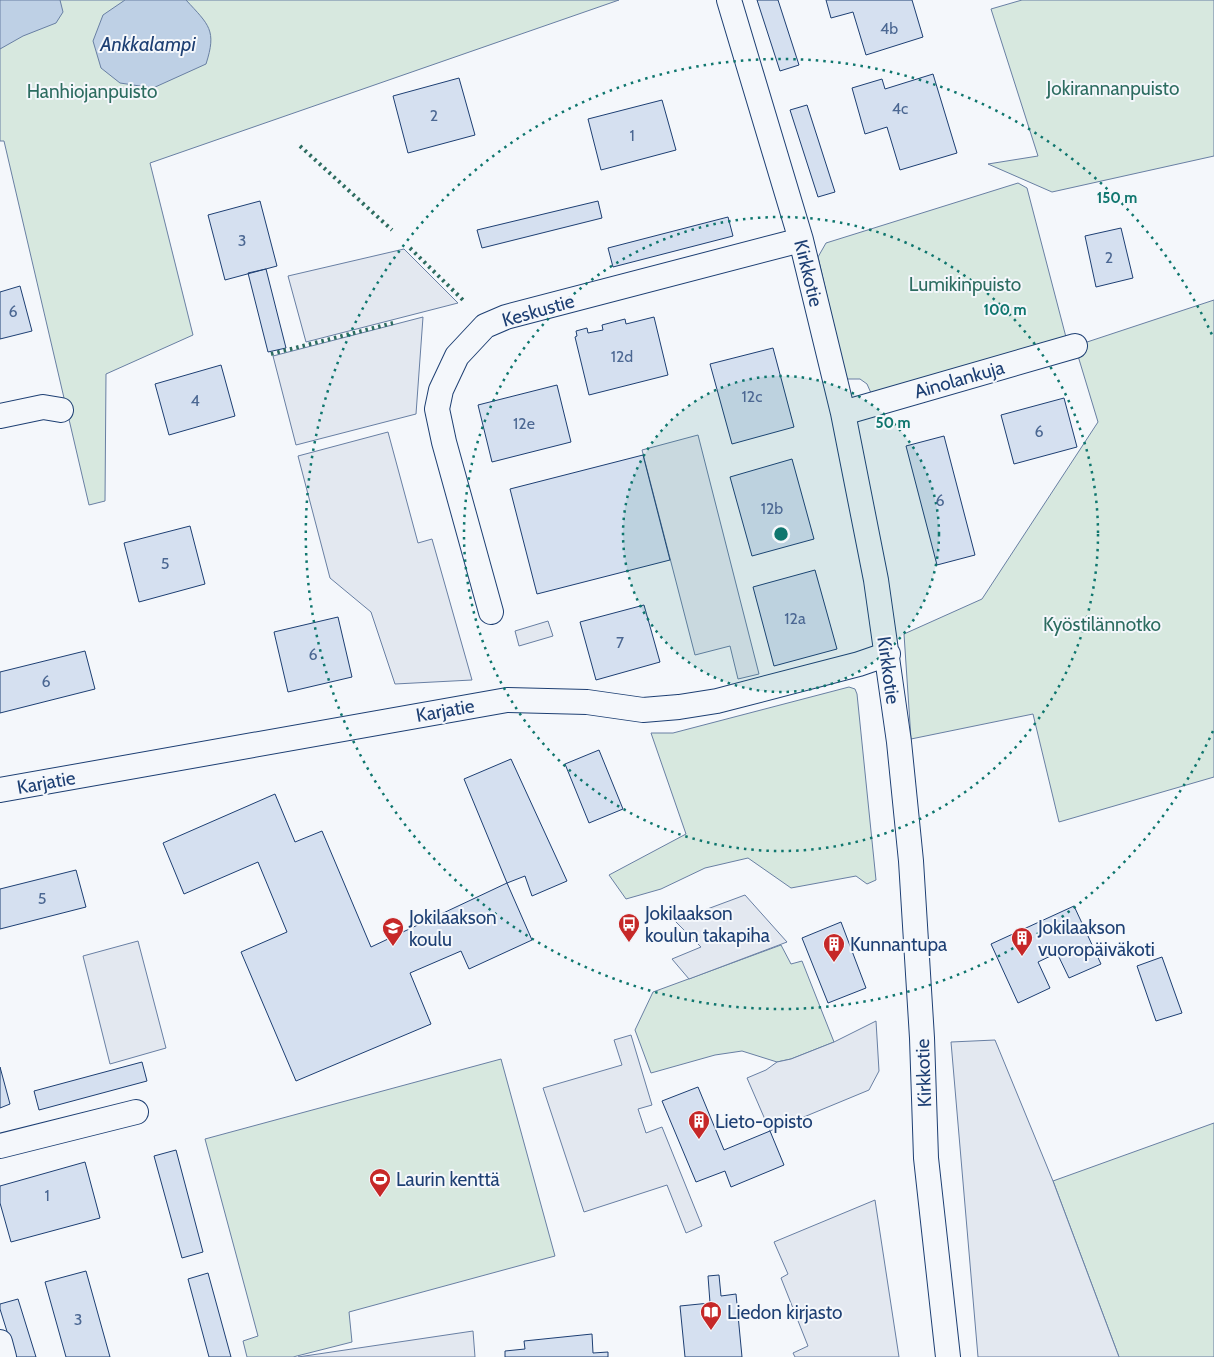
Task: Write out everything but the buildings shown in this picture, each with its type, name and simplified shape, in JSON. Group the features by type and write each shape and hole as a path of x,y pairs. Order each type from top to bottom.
{"street":[{"name":"Kirkkotie","path":"729,0 801,240 843,413 876,580 888,654 911,861 922,1038 926,1158 948,1357"},
{"name":"Keskustie","path":"491,612 444,442 437,409 448,373 461,351 486,326 506,317 801,240"},
{"name":"Ainolankuja","path":"843,413 1075,346"},
{"path":"0,416 43,407 61,410"},
{"name":"Karjatie","path":"0,790 507,700 587,702 643,710 679,707 717,701 859,664 888,654"},
{"path":"0,1146 136,1112"},
{"path":"0,1342 4,1357"}],"green space":[{"name":"Hanhiojanpuisto","path":"0,0 619,0 150,163 193,335 106,374 105,501 89,505 4,141 0,141"},
{"name":"Jokirannanpuisto","path":"1022,0 1214,0 1214,156 1052,192 988,164 1038,156 991,9"},
{"name":"Lumikinpuisto","path":"1018,183 1027,188 1067,341 871,393 867,384 860,379 846,379 818,257 826,243"},
{"name":"Kyöstilännotko","path":"1214,300 1214,777 1059,822 1033,714 911,739 904,634 982,599 1098,422 1075,346"},
{"path":"849,687 855,689 857,694 876,880 867,884 856,876 791,888 748,858 705,868 661,889 626,899 609,875 686,834 651,733 673,733"},
{"path":"781,945 791,964 802,961 834,1042 791,1059 777,1062 742,1051 715,1055 651,1073 635,1030 653,992"},
{"name":"Laurin kenttä","path":"501,1059 555,1256 349,1312 352,1342 293,1357 247,1357 243,1341 258,1336 205,1139"},
{"path":"1214,1123 1214,1357 1119,1357 1053,1181"}],"shaded area":[{"path":"404,249 458,303 306,342 288,276"},
{"path":"423,317 416,414 296,445 273,356"},
{"path":"388,432 418,543 432,539 472,680 395,684 371,612 330,578 298,456"},
{"path":"698,435 759,674 738,679 730,646 695,655 642,450"},
{"path":"548,621 553,636 519,646 515,631"},
{"path":"745,895 787,942 689,979 672,959 701,947 675,921"},
{"path":"138,941 166,1048 110,1064 83,956"},
{"path":"876,1021 879,1071 869,1090 770,1131 747,1078 766,1070 777,1062 791,1059 834,1042"},
{"path":"631,1035 652,1105 638,1109 646,1133 662,1127 702,1226 686,1233 667,1185 584,1212 543,1088 622,1065 614,1040"},
{"path":"995,1040 1053,1181 1119,1357 978,1357 951,1042"},
{"path":"875,1200 899,1357 795,1357 793,1353 808,1346 781,1278 788,1274 774,1242"},
{"path":"473,1331 475,1357 298,1357"}],"water":[{"path":"0,0 60,0 63,12 56,23 23,36 0,49"},
{"name":"Ankkalampi","path":"125,0 186,0 205,22 211,35 206,64 153,88 120,83 101,68 93,41 103,15"}],"hedge":[{"path":"300,146 392,230"},
{"path":"410,248 465,302"},
{"path":"271,354 393,323"}],"place":[{"name":"Jokilaakson koulun takapiha","path":"629,943"},
{"name":"Jokilaakson koulu","path":"393,947"},
{"name":"Jokilaakson vuoropäiväkoti","path":"1022,957"},
{"name":"Kunnantupa","path":"834,963"},
{"name":"Lieto-opisto","path":"699,1140"},
{"name":"Laurin kenttä","path":"380,1198"},
{"name":"Liedon kirjasto","path":"711,1331"}]}
